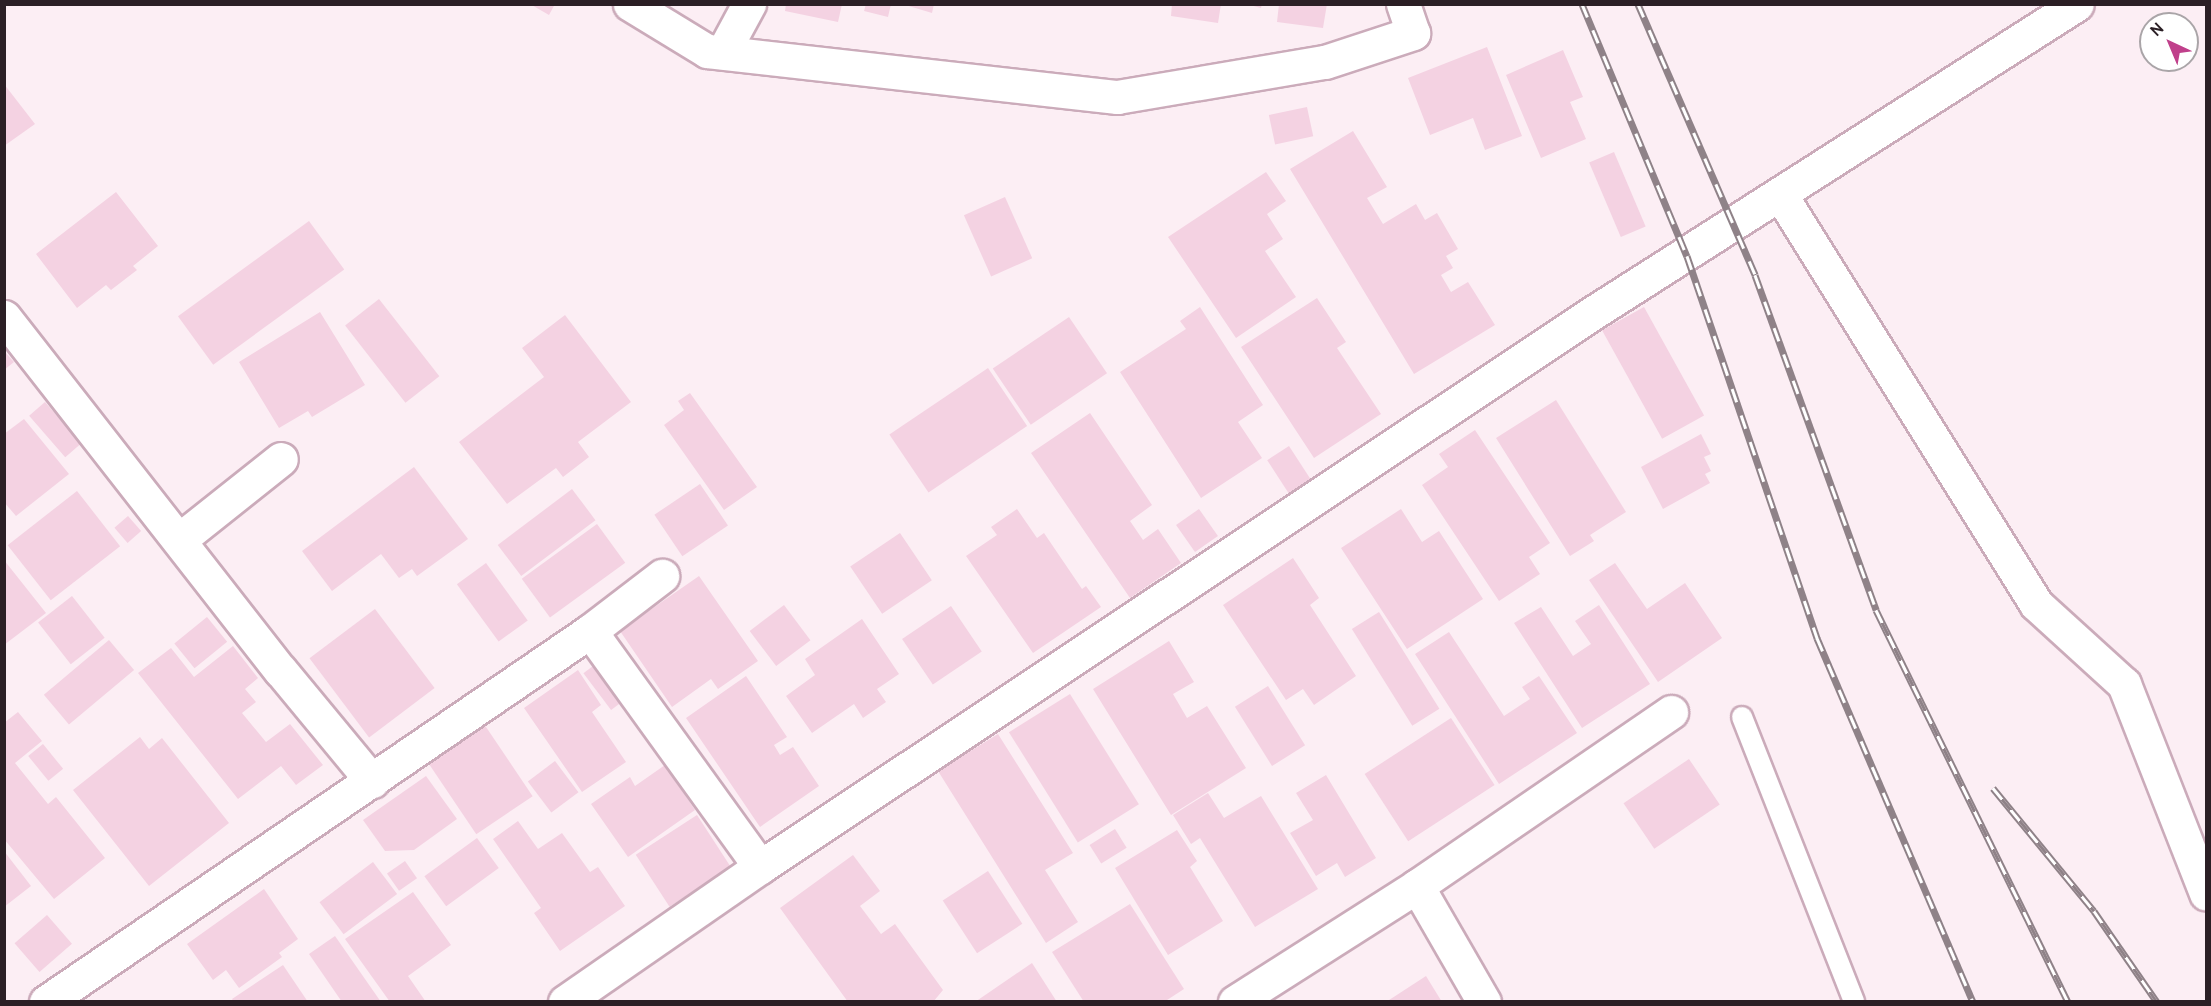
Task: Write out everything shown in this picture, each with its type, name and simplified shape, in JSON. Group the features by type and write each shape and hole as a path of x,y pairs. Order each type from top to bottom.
{"street":[{"path":"630,4 707,51 1117,97 1325,62 1413,33 1403,4"},
{"path":"723,52 749,4"},
{"path":"585,996 760,867 1581,320 2077,4"},
{"path":"1780,194 2036,604 2124,684 2206,893"},
{"path":"4,317 372,781"},
{"path":"179,540 281,459"},
{"path":"46,1002 590,631 662,576"},
{"path":"590,631 760,867"},
{"path":"1235,1002 1417,886 1671,712"},
{"path":"1417,886 1484,1002"}],"lane":[{"path":"1742,717 1854,1002"}],"building":[{"path":"530,4 555,4 549,15"},
{"path":"786,4 842,4 838,22 785,11"},
{"path":"866,4 891,4 888,17 864,11"},
{"path":"902,4 934,4 932,13"},
{"path":"1172,4 1221,4 1218,23 1171,16"},
{"path":"1246,4 1262,4 1261,8"},
{"path":"1279,4 1327,4 1323,28 1277,22"},
{"path":"1487,47 1522,136 1485,150 1473,118 1430,135 1408,78"},
{"path":"1563,50 1583,97 1570,102 1586,139 1541,158 1506,75"},
{"path":"4,84 35,124 4,146"},
{"path":"1307,107 1313,136 1275,144 1269,115"},
{"path":"1353,131 1387,187 1367,198 1383,224 1416,204 1425,220 1437,213 1458,249 1446,256 1453,268 1441,275 1451,292 1468,282 1495,325 1414,374 1290,169"},
{"path":"1614,152 1646,227 1621,237 1589,163"},
{"path":"1266,172 1286,201 1267,214 1283,239 1265,251 1296,297 1236,338 1168,237"},
{"path":"116,192 158,246 133,266 137,270 111,290 106,285 77,308 36,254"},
{"path":"1005,197 1032,258 991,277 964,215"},
{"path":"309,221 344,270 213,365 178,316"},
{"path":"1317,298 1346,342 1337,348 1381,414 1314,458 1241,347"},
{"path":"379,299 439,376 405,403 345,325"},
{"path":"1200,307 1263,405 1238,422 1262,458 1201,498 1120,372 1186,329 1180,321"},
{"path":"1644,307 1704,415 1662,439 1602,330"},
{"path":"320,312 365,385 312,417 308,411 279,428 239,362"},
{"path":"565,315 631,402 578,442 589,457 563,477 556,468 507,504 459,442 544,377 522,348"},
{"path":"1069,317 1107,373 1031,425 993,368"},
{"path":"4,351 14,362 4,370"},
{"path":"988,368 1027,426 928,493 889,435"},
{"path":"690,393 757,487 724,510 664,425 684,410 678,401"},
{"path":"1556,400 1626,512 1590,535 1594,541 1570,556 1496,438"},
{"path":"45,402 81,444 65,457 29,416"},
{"path":"1090,413 1152,505 1130,521 1143,540 1158,529 1181,563 1130,598 1031,453"},
{"path":"24,419 69,474 16,516 4,502 4,434"},
{"path":"1475,430 1550,543 1529,557 1540,574 1499,601 1422,485 1448,467 1439,454"},
{"path":"1701,434 1711,454 1704,457 1711,471 1705,474 1710,483 1663,509 1641,467"},
{"path":"1289,446 1311,480 1289,494 1267,460"},
{"path":"414,467 468,539 417,576 412,569 399,578 381,554 332,591 302,551"},
{"path":"700,484 728,525 682,556 654,515"},
{"path":"572,489 595,520 521,576 498,545"},
{"path":"77,491 120,546 51,600 8,545"},
{"path":"1017,509 1037,538 1044,533 1082,589 1086,586 1101,607 1033,653 966,556 997,535 991,527"},
{"path":"1199,509 1218,536 1195,552 1176,525"},
{"path":"1401,509 1422,542 1439,531 1483,599 1407,649 1341,548"},
{"path":"128,516 141,531 128,543 114,528"},
{"path":"597,524 625,563 550,617 522,579"},
{"path":"900,533 932,580 882,614 850,567"},
{"path":"1293,558 1319,598 1310,605 1356,676 1314,705 1303,689 1286,700 1223,605"},
{"path":"4,560 46,613 4,645"},
{"path":"486,563 528,620 499,642 457,584"},
{"path":"1615,563 1647,609 1685,583 1722,638 1658,682 1589,580"},
{"path":"699,576 758,661 718,689 711,679 672,707 620,631"},
{"path":"72,596 105,638 71,664 38,622"},
{"path":"784,605 810,640 776,666 750,631"},
{"path":"1599,605 1650,684 1582,728 1514,623 1541,607 1573,656 1591,644 1575,621"},
{"path":"951,606 982,652 933,685 902,639"},
{"path":"375,609 435,688 369,737 310,658"},
{"path":"1379,612 1439,709 1412,726 1352,629"},
{"path":"207,617 227,642 194,668 174,643"},
{"path":"862,619 899,674 877,689 886,702 863,718 854,704 812,733 786,696 815,675 805,659"},
{"path":"1449,632 1504,716 1530,699 1522,687 1539,676 1577,733 1499,784 1415,654"},
{"path":"109,640 134,670 69,725 44,695"},
{"path":"1169,641 1194,682 1173,694 1187,718 1207,706 1246,768 1171,815 1093,689"},
{"path":"233,646 258,678 245,689 256,702 242,713 266,742 290,724 323,765 296,785 281,766 238,799 138,673 171,648 194,677"},
{"path":"597,663 625,700 611,710 583,673"},
{"path":"578,670 601,705 592,712 626,762 582,792 524,708"},
{"path":"746,676 787,737 774,745 780,755 793,747 819,786 760,827 686,718"},
{"path":"1268,686 1305,745 1272,766 1235,707"},
{"path":"1070,694 1139,804 1078,842 1009,732"},
{"path":"18,712 42,741 15,763 48,804 56,797 105,858 54,899 4,839 4,723"},
{"path":"1451,718 1495,785 1408,841 1365,774"},
{"path":"484,724 533,796 476,834 428,762"},
{"path":"998,734 1073,853 1045,870 1078,922 1046,943 938,771"},
{"path":"140,737 149,749 162,738 229,823 149,886 73,790"},
{"path":"43,744 63,769 48,781 28,756"},
{"path":"1689,759 1720,805 1654,849 1624,803"},
{"path":"555,761 578,792 551,813 528,781"},
{"path":"665,765 695,810 628,857 591,804 630,777 635,786"},
{"path":"1326,775 1376,858 1345,877 1337,863 1316,876 1290,833 1313,820 1296,793"},
{"path":"426,776 457,819 414,850 385,851 363,820"},
{"path":"1208,793 1224,818 1261,796 1318,889 1255,927 1200,838 1191,844 1173,815"},
{"path":"697,815 731,867 670,907 636,855"},
{"path":"518,821 538,849 562,833 590,872 598,867 625,906 560,951 534,913 541,908 493,839"},
{"path":"1115,829 1127,848 1101,864 1090,845"},
{"path":"1177,830 1197,861 1190,867 1223,921 1168,955 1115,868"},
{"path":"477,838 499,868 446,906 424,876"},
{"path":"4,851 31,886 4,907"},
{"path":"853,855 880,891 860,906 881,934 895,924 943,990 933,1002 848,1002 780,908"},
{"path":"405,861 417,878 399,891 387,874"},
{"path":"373,862 397,894 344,934 319,902"},
{"path":"988,871 1022,924 977,953 943,900"},
{"path":"264,889 298,939 279,953 282,957 239,988 226,970 213,980 187,944"},
{"path":"413,892 451,945 408,976 426,1002 390,1002 345,939"},
{"path":"1130,904 1184,989 1164,1002 1084,1002 1052,952"},
{"path":"47,915 72,944 39,972 15,943"},
{"path":"335,936 381,1002 342,1002 309,954"},
{"path":"1032,963 1057,1002 975,1002"},
{"path":"283,965 308,1002 234,1002 232,999"},
{"path":"1426,976 1442,1002 1386,1002"}],"railway":[{"path":"1582,4 1687,256 1817,638 1973,1002"},
{"path":"1638,4 1755,275 1876,610 2068,1002"},
{"path":"1993,788 2094,911 2157,1002"}]}
